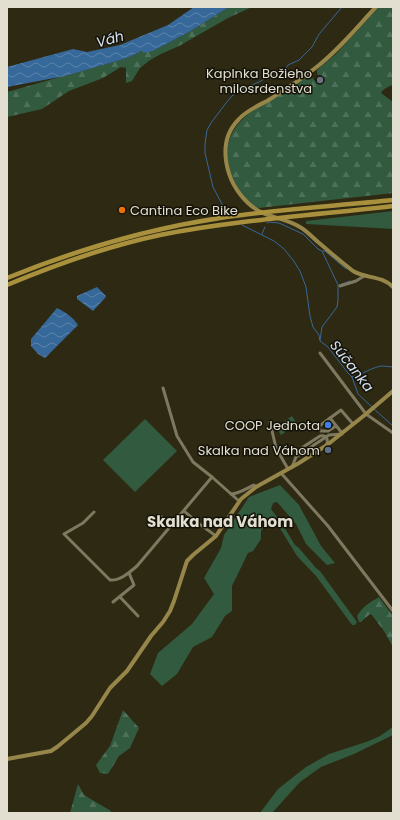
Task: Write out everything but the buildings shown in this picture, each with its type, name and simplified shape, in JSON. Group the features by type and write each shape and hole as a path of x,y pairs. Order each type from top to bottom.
{"highway":[{"path":"7,278 89,248 158,230 227,217 393,200"},
{"path":"7,285 85,256 124,244 159,236 222,224 393,206"}],"main road":[{"path":"376,7 340,47 313,70 279,94 238,119 229,133 225,150 226,163 238,191 256,210 263,214 301,227 356,273 383,280 388,282 393,287"},
{"path":"7,759 51,750 86,722 94,713 110,688 126,671 166,617 174,601 187,561 216,536 239,501 256,487 327,445 393,391"}],"street":[{"path":"340,286 356,281 364,276"},
{"path":"320,353 366,414 393,433"},
{"path":"163,388 177,436 193,462 239,501"},
{"path":"336,426 328,431 321,432 318,427 340,410 353,424"},
{"path":"330,418 342,433"},
{"path":"270,422 276,448 290,468 300,449 320,436 323,435 326,437 329,435 342,433"},
{"path":"326,437 328,441 327,445"},
{"path":"281,473 328,526 393,611"},
{"path":"94,512 83,523 64,534 110,580 114,581 129,573 137,566 212,477"},
{"path":"230,493 234,494 254,485 256,487"},
{"path":"184,510 197,523 216,536"},
{"path":"159,515 171,526"},
{"path":"113,602 134,586 129,573"},
{"path":"120,597 138,616"}],"green space":[{"path":"229,7 252,7 228,18 179,46 150,60 140,68 132,81 126,83 126,68 121,67 103,78 69,91 42,109 7,117 7,92 127,58 142,51 153,51 189,32"},
{"path":"379,7 393,7 393,85 383,90 381,93 393,102 393,193 259,208 251,204 237,186 229,167 227,149 231,136 237,125 250,113 304,79 311,76 316,82 320,79 317,70 336,54"},
{"path":"393,211 393,229 306,224 306,221"},
{"path":"292,416 297,424 281,435 276,427"},
{"path":"145,419 177,451 135,492 103,460"},
{"path":"280,485 299,505 321,546 335,563 327,565 306,544 296,524 277,502 273,503 271,509 295,545 320,571 357,622 355,625 352,625 316,576 297,556 281,530 270,517 261,531 261,539 253,551 248,553 232,586 232,611 225,616 212,637 193,647 177,674 162,686 150,674 158,653 192,624 214,594 204,578 221,548 224,535 249,497"},
{"path":"379,597 393,616 393,647 384,631 372,615 370,614 361,622 359,622 357,616 364,607"},
{"path":"123,710 139,728 130,748 119,756 108,774 100,773 96,765 110,746"},
{"path":"393,727 393,735 354,754 321,767 300,782 272,813 260,813 278,789 306,767 329,754 380,736"},
{"path":"78,784 84,795 111,811 110,813 70,813"}],"water":[{"path":"194,7 229,7 189,32 153,51 143,53 142,51 127,58 65,76 7,87 7,67 73,49 87,52 120,45 168,25"},
{"path":"97,287 106,296 93,311 77,299 77,296"},
{"path":"57,308 69,315 78,325 45,358 38,354 31,346 31,339"}],"waterway":[{"name":"Súčanka","path":"230,215 224,208 213,187 205,153 207,130 233,95 265,78 271,77 285,70 288,65 299,60 312,47 320,33 342,7"},
{"path":"267,223 279,223 303,234 322,251 338,285 337,307 322,327 320,340"},
{"name":"Súčanka","path":"242,225 274,241 284,249 293,260 300,271 306,287 310,316 313,327 319,335 320,341 328,347 352,377 358,394 372,407"},
{"path":"262,234 265,227"},
{"path":"323,251 325,251 346,269"},
{"path":"339,285 350,281"},
{"path":"352,377 379,366 393,367"},
{"name":"Súčanka","path":"374,409 393,426"}],"place":[{"name":"Kaplnka Božieho milosrdenstva","path":"320,80"},
{"name":"Cantina Eco Bike","path":"122,210"},
{"name":"COOP Jednota","path":"328,425"},
{"name":"Skalka nad Váhom","path":"328,450"}],"district":[{"name":"Skalka nad Váhom","path":"220,521"}],"water label":[{"name":"Váh","path":"110,39"}]}
